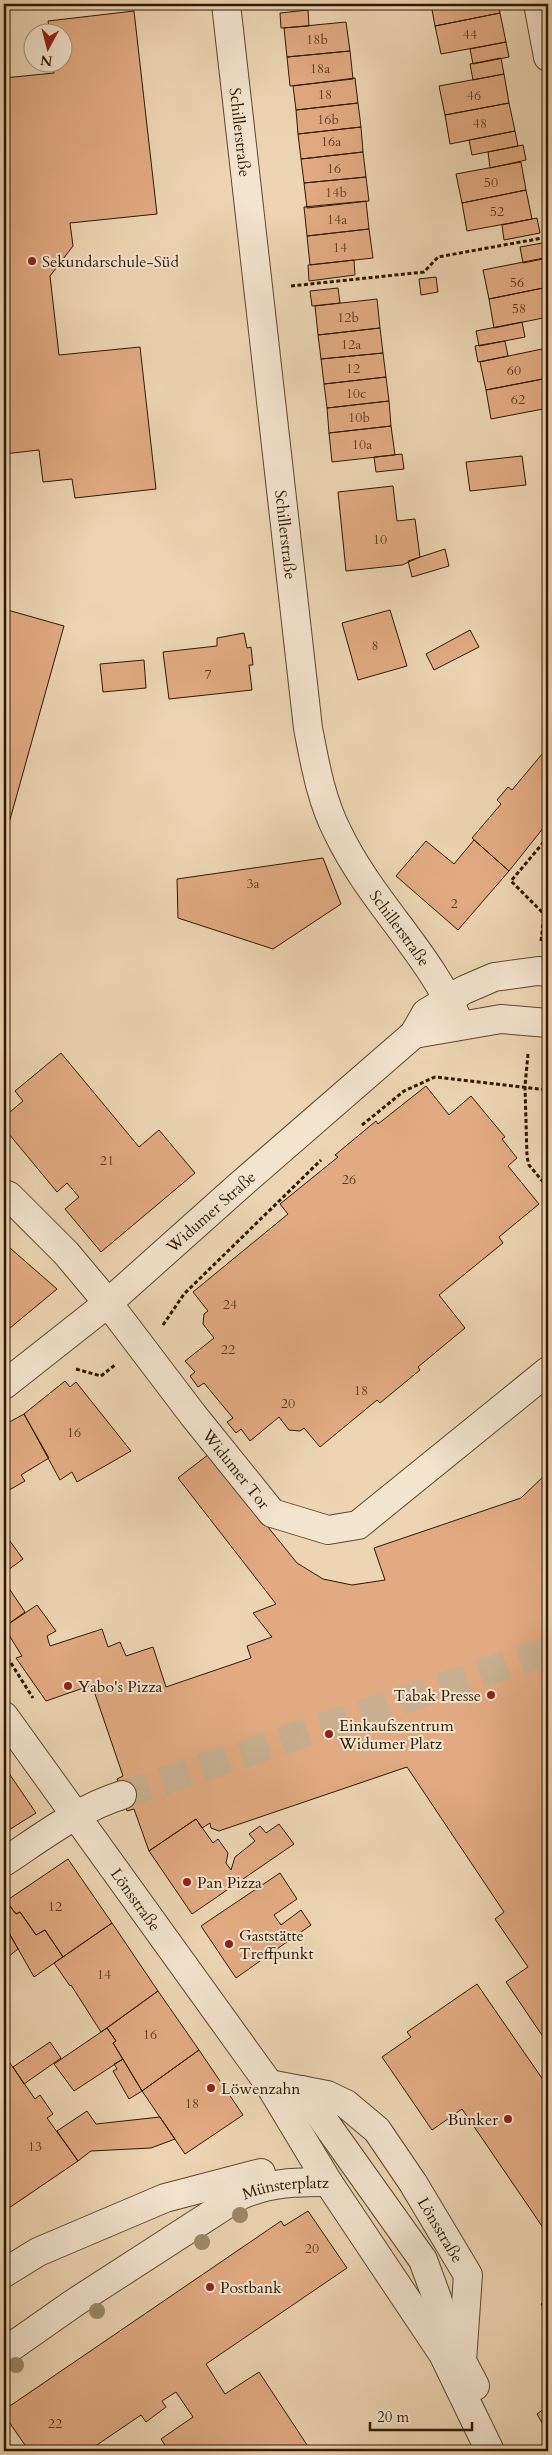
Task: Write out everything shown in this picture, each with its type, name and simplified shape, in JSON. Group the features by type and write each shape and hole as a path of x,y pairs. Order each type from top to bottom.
{"street":[{"name":"Schillerstraße","path":"226,4 308,728 321,792 338,834 370,887 429,965 449,998 460,1025"},
{"path":"538,4 548,57"},
{"name":"Widumer Straße","path":"4,1385 108,1303 238,1186 414,1034 426,1013 449,998 494,977 538,971 548,972"},
{"path":"414,1034 438,1032 460,1025 501,1019 548,1023"},
{"name":"Widumer Tor","path":"4,1194 10,1196 66,1253 141,1344 193,1415 272,1513 328,1530 358,1525 548,1371"},
{"name":"Lönsstraße","path":"4,1716 269,2084 328,2182 443,2354 490,2451"},
{"path":"4,1862 76,1815 99,1802 122,1795"},
{"name":"Lönsstraße","path":"269,2084 326,2095 346,2104 377,2130 413,2183 468,2275 462,2361 506,2451"},
{"path":"302,2090 423,2260 438,2301 443,2354"},
{"name":"Münsterplatz","path":"4,2273 38,2252 165,2198 266,2172 295,2174 328,2182"},
{"name":"Münsterplatz","path":"4,2352 74,2303 241,2195 263,2186 292,2182 328,2182"}],"path":[{"path":"258,290 424,272 438,257 548,237"},
{"path":"548,837 512,881 544,914 548,914"},
{"path":"360,1126 404,1091 435,1077 548,1090"},
{"path":"525,1086 529,1165 548,1188"},
{"path":"75,1369 101,1376 141,1344 155,1337 184,1294 324,1157"}],"building":[{"path":"431,4 498,4 500,13 435,26"},
{"path":"308,10 309,26 281,28 280,13"},
{"name":"Sekundarschule-Süd","path":"134,11 157,214 70,223 73,246 50,276 59,355 140,347 156,489 75,498 72,479 43,482 39,450 4,454 4,78 54,72 72,72 72,22 48,21"},
{"path":"500,13 506,42 441,54 435,26"},
{"path":"346,22 350,51 287,57 284,28"},
{"path":"506,42 509,57 473,64 470,49"},
{"path":"350,51 353,79 290,86 287,57"},
{"path":"501,58 504,74 473,80 470,64"},
{"path":"504,74 509,103 445,115 439,86"},
{"path":"355,78 358,103 296,110 293,86"},
{"path":"358,103 361,127 298,134 296,110"},
{"path":"509,103 515,131 450,144 445,115"},
{"path":"361,127 363,152 301,159 298,134"},
{"path":"515,131 518,146 472,155 469,140"},
{"path":"523,145 526,160 490,168 488,152"},
{"path":"363,152 366,177 304,183 301,159"},
{"path":"521,162 526,190 462,203 456,174"},
{"path":"366,177 369,201 307,208 304,183"},
{"path":"526,190 532,219 467,231 462,203"},
{"path":"366,201 369,229 307,236 304,207"},
{"path":"537,218 540,233 504,240 502,225"},
{"path":"369,229 373,258 310,265 307,236"},
{"path":"548,242 548,258 523,263 520,247"},
{"path":"544,258 548,287 489,299 483,270"},
{"path":"354,260 355,275 309,281 308,265"},
{"path":"436,277 438,292 421,295 419,279"},
{"path":"548,287 548,317 494,328 489,299"},
{"path":"338,288 340,303 312,306 310,291"},
{"path":"377,299 380,328 318,335 315,306"},
{"path":"522,322 525,337 479,346 476,331"},
{"path":"380,328 383,353 321,359 318,335"},
{"path":"505,341 508,356 478,362 475,346"},
{"path":"542,349 548,378 486,390 480,362"},
{"path":"383,353 386,377 324,384 321,359"},
{"path":"386,377 389,401 327,408 324,384"},
{"path":"548,378 548,408 491,419 486,390"},
{"path":"389,401 391,426 329,433 327,408"},
{"path":"391,426 395,455 332,462 329,433"},
{"path":"402,454 404,469 376,472 374,457"},
{"path":"522,456 526,485 470,491 466,462"},
{"path":"393,486 397,521 415,519 420,557 402,565 346,571 338,492"},
{"path":"445,549 449,566 412,577 408,561"},
{"path":"4,609 64,626 4,841"},
{"path":"390,610 407,666 358,680 342,623"},
{"path":"470,630 479,647 434,670 426,654"},
{"path":"244,633 247,648 251,647 253,665 249,665 252,690 169,699 163,652 217,646 217,638"},
{"path":"144,660 146,688 103,692 100,664"},
{"path":"548,747 548,822 509,871 472,838 501,804 497,800 508,787 512,790"},
{"path":"474,840 509,871 458,930 396,876 426,841 454,864"},
{"path":"323,858 341,904 273,949 178,918 177,879"},
{"path":"61,1053 139,1147 159,1130 195,1173 101,1252 65,1209 79,1197 67,1183 57,1192 4,1128 4,1117 23,1101 15,1091"},
{"path":"426,1086 449,1115 471,1096 505,1137 502,1139 517,1158 508,1166 539,1204 499,1237 503,1243 439,1295 465,1328 418,1367 420,1370 380,1403 377,1400 320,1447 304,1428 300,1431 289,1430 279,1417 250,1441 241,1429 236,1433 227,1422 233,1418 204,1383 198,1387 190,1376 195,1372 185,1361 214,1338 203,1324 204,1314 208,1311 193,1292 288,1214 280,1204 338,1157 335,1155 376,1121 378,1124"},
{"path":"10,1248 57,1289 4,1333 4,1253"},
{"path":"65,1381 70,1387 76,1382 131,1451 77,1482 72,1472 60,1480 24,1414"},
{"path":"24,1414 49,1458 21,1475 25,1481 4,1493 4,1425"},
{"name":"Einkaufszentrum Widumer Platz","path":"209,1454 297,1563 323,1579 352,1585 385,1580 374,1548 521,1498 548,1472 548,2044 506,1982 528,1967 495,1919 504,1912 407,1767 219,1831 211,1828 210,1823 202,1828 196,1819 149,1851 134,1809 127,1811 117,1779 123,1776 92,1685 46,1701 16,1658 22,1656 4,1627 37,1605 56,1631 47,1636 50,1646 102,1629 108,1647 120,1642 126,1656 153,1647 166,1687 251,1658 247,1646 272,1637 253,1613 276,1604 178,1478"},
{"path":"4,1533 23,1559 4,1573"},
{"path":"4,1581 25,1612 4,1627"},
{"path":"4,1766 36,1813 4,1833"},
{"path":"196,1819 213,1843 218,1839 228,1853 226,1863 231,1870 235,1857 255,1841 249,1834 260,1826 266,1833 279,1824 294,1844 192,1914 149,1851"},
{"path":"68,1859 112,1923 63,1957 45,1930 36,1935 20,1912 16,1914 6,1901"},
{"path":"280,1873 297,1899 274,1915 281,1925 301,1910 311,1925 236,1978 201,1926"},
{"path":"6,1901 16,1914 20,1912 36,1935 45,1930 63,1957 34,1977 4,1924 4,1902"},
{"path":"112,1923 158,1991 101,2032 71,1985 54,1963"},
{"path":"4,1924 18,1949 4,1960"},
{"name":"Bunker","path":"477,1984 548,2087 548,2235 462,2109 432,2130 382,2057 411,2037 407,2032"},
{"path":"158,1991 199,2050 142,2091 113,2043 116,2041 107,2028"},
{"path":"107,2028 116,2041 113,2043 123,2059 74,2091 54,2064"},
{"path":"50,2042 61,2058 24,2084 13,2067"},
{"path":"199,2050 243,2115 185,2154 142,2091"},
{"path":"5,2056 35,2099 40,2095 53,2114 47,2118 78,2161 6,2210 4,2207"},
{"path":"123,2059 142,2091 129,2099 113,2071 117,2069 114,2064"},
{"path":"87,2111 96,2124 160,2117 175,2139 151,2148 91,2151 78,2161 57,2131"},
{"path":"308,2211 347,2268 206,2364 225,2394 259,2372 311,2451 169,2451 161,2439 193,2417 176,2392 162,2401 166,2407 146,2422 141,2415 88,2451 29,2451 5,2416 4,2410 281,2221 284,2226"},
{"path":"548,2298 548,2315 541,2304"},
{"path":"548,2406 548,2433 537,2414"}],"tunnel":[{"path":"122,1795 548,1651"}],"place":[{"name":"Sekundarschule-Süd","path":"32,261"},
{"name":"Yabo's Pizza","path":"68,1686"},
{"name":"Tabak Presse","path":"491,1695"},
{"name":"Einkaufszentrum Widumer Platz","path":"329,1734"},
{"name":"Pan Pizza","path":"187,1882"},
{"name":"Gaststätte Treffpunkt","path":"229,1944"},
{"name":"Löwenzahn","path":"211,2088"},
{"name":"Bunker","path":"508,2119"},
{"name":"Postbank","path":"210,2287"}]}
